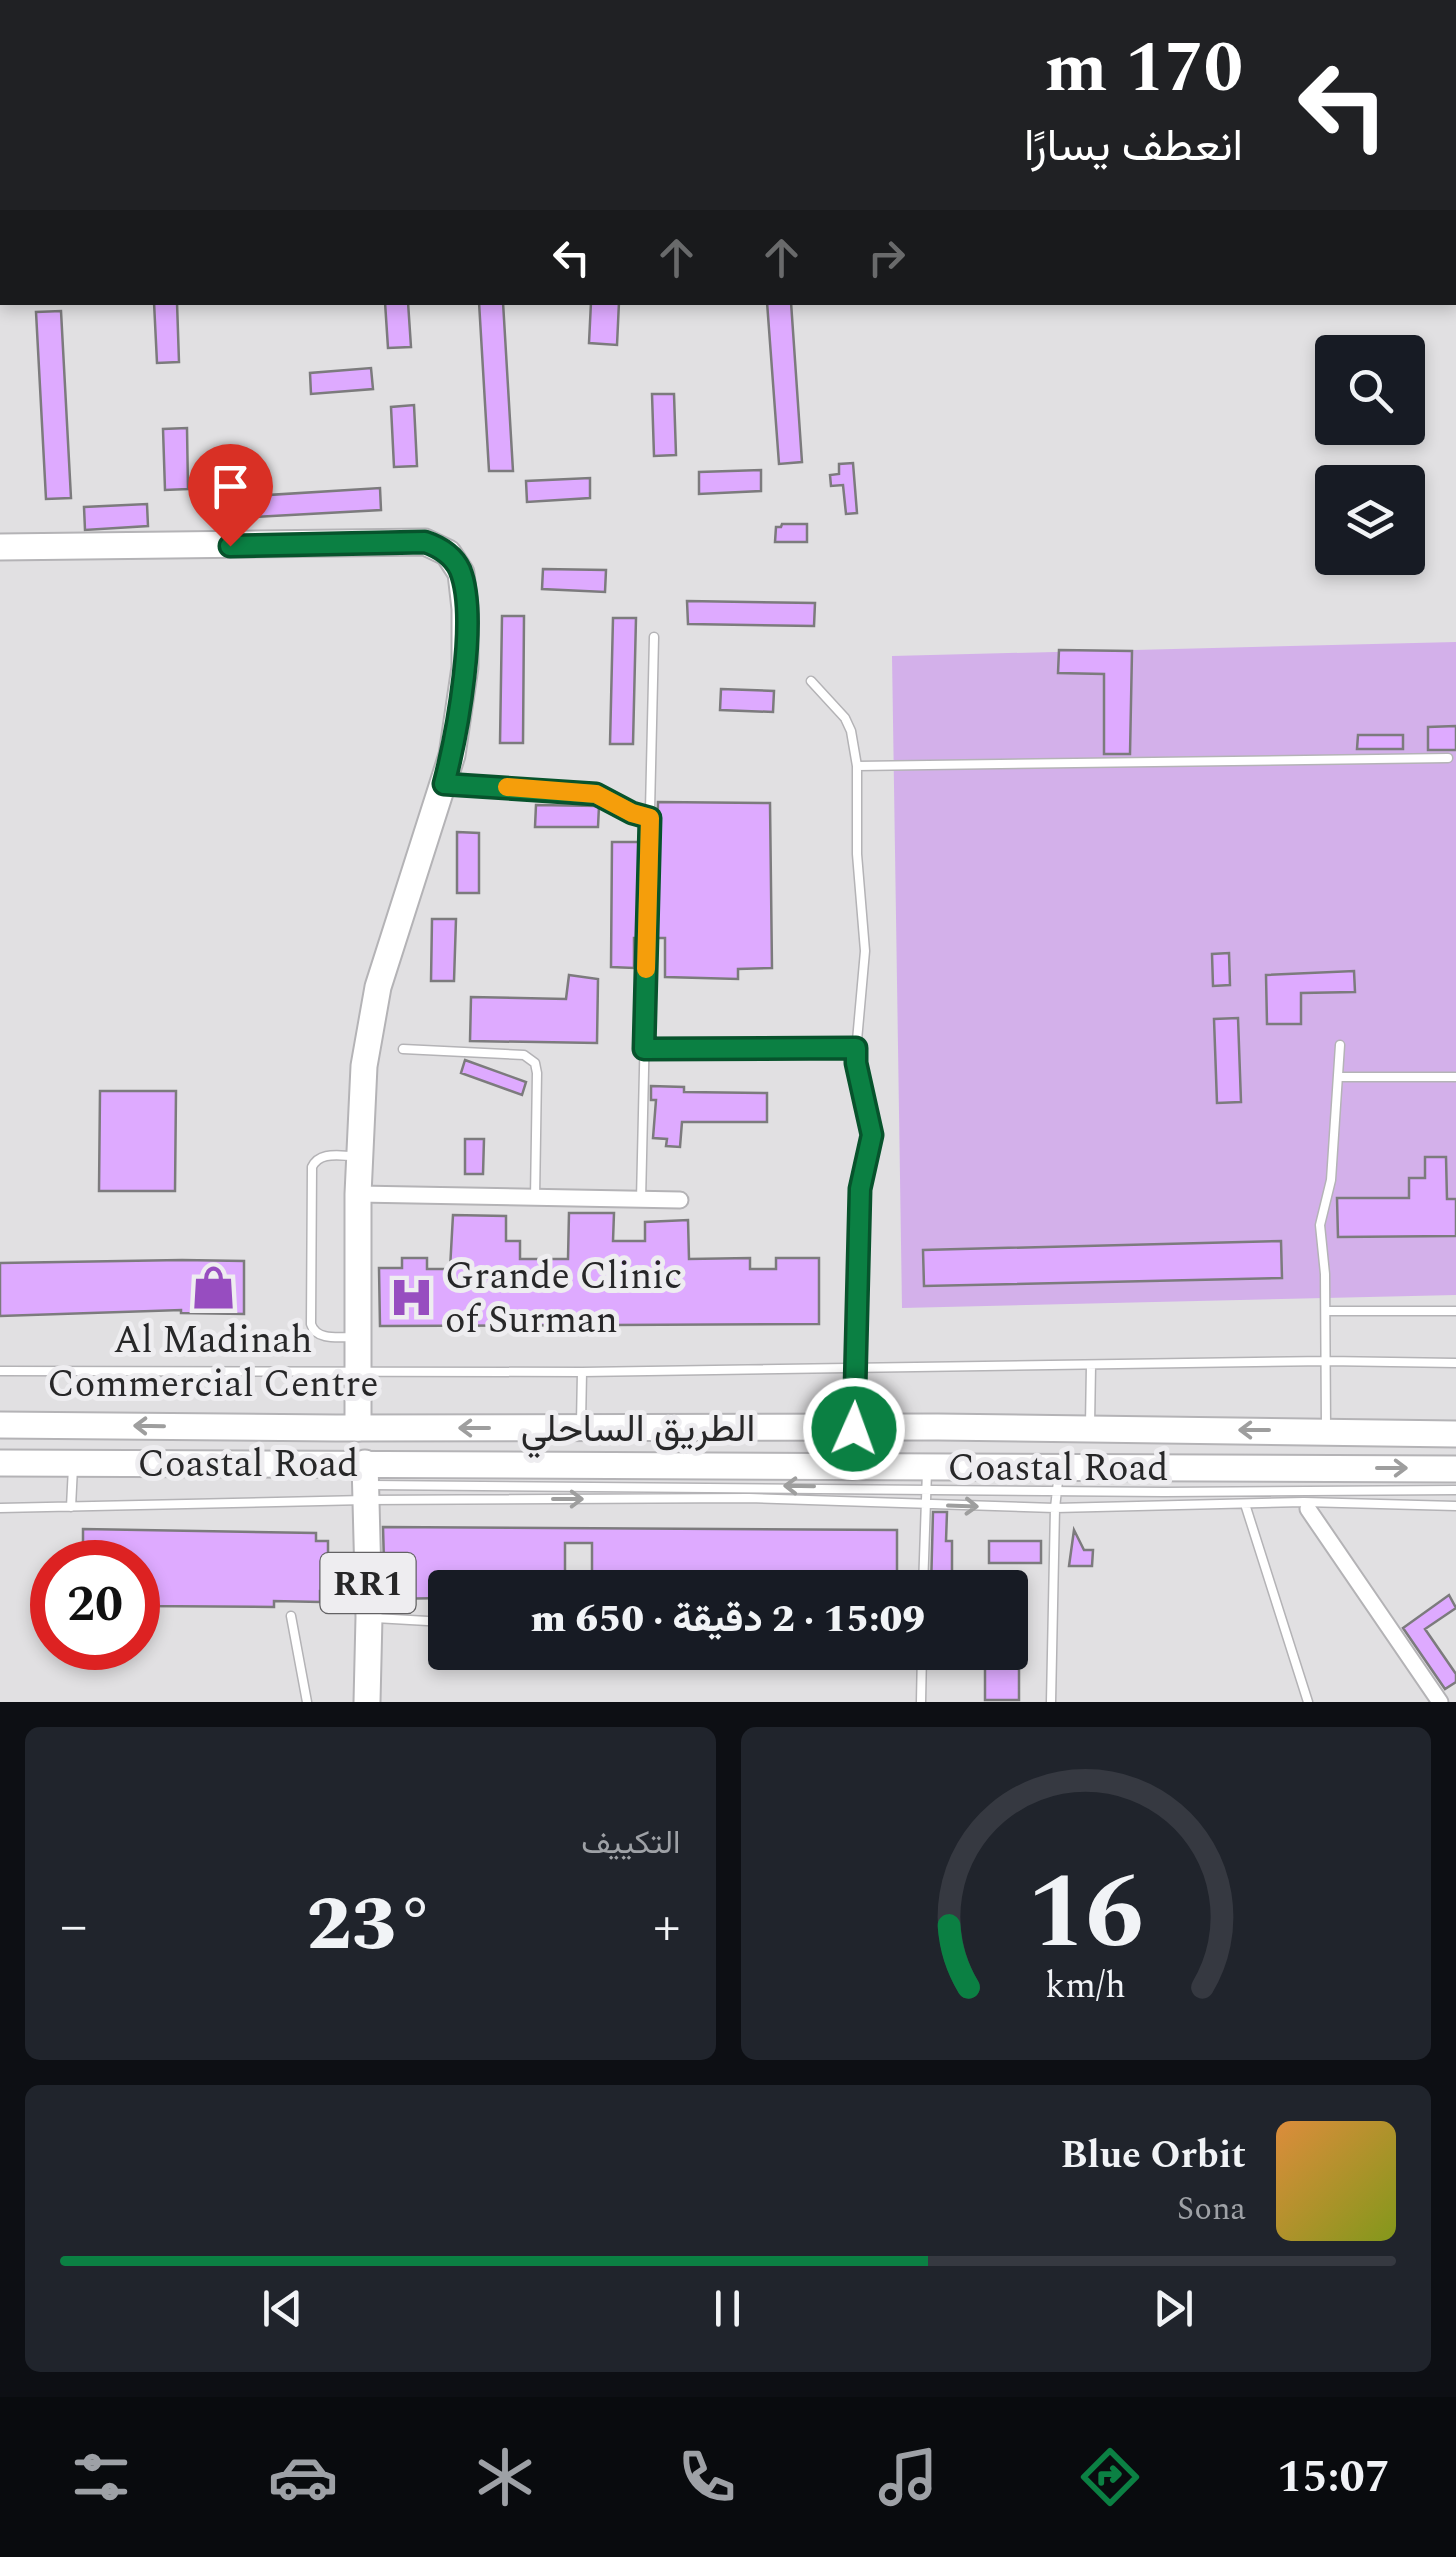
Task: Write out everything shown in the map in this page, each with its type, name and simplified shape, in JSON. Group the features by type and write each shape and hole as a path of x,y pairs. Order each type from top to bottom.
{"main road":[{"path":"0,548 425,542 441,548 461,573 466,638 458,726 444,784 378,987 364,1066 358,1194 358,1428"},
{"name":"الطريق الساحلي","path":"0,1425 1456,1434"},
{"name":"Coastal Road","path":"0,1463 74,1463 365,1483 749,1476 1292,1479 1456,1468"},
{"name":"RR1","path":"365,1483 367,1702"}],"street":[{"path":"358,1194 680,1200"},
{"path":"1306,1506 1440,1702"}],"lane":[{"path":"641,1200 654,636"},
{"path":"810,681 844,718 851,731 857,766 857,854 865,951 856,1063 872,1135 860,1189 854,1429"},
{"path":"857,766 1448,758"},
{"path":"444,784 596,794 650,818"},
{"path":"1326,1431 1326,1311 1320,1225 1332,1180 1340,1045"},
{"path":"644,1049 856,1048"},
{"path":"403,1049 524,1055 535,1063 535,1198"},
{"path":"1339,1077 1456,1077"},
{"path":"359,1156 323,1156 312,1167 311,1304 311,1328 317,1334 359,1337"},
{"path":"1326,1311 1456,1311"},
{"path":"0,1370 359,1373 1327,1361 1456,1364"},
{"path":"1090,1429 1091,1365"},
{"path":"580,1428 582,1372"},
{"path":"71,1507 74,1463"},
{"path":"749,1476 749,1498"},
{"path":"923,1570 926,1478"},
{"path":"1050,1702 1058,1479"},
{"path":"1292,1479 1456,1490"},
{"path":"1292,1479 1306,1506"},
{"path":"0,1508 71,1507 365,1483 1055,1508 1245,1504 1456,1506"},
{"path":"1245,1504 1308,1702"},
{"path":"290,1616 307,1702"},
{"path":"368,1617 428,1621"},
{"path":"922,1670 922,1702"}],"shaded area":[{"path":"1456,642 1456,1295 902,1308 892,656"}],"building":[{"path":"154,305 177,305 179,362 157,363"},
{"path":"385,305 408,305 411,347 388,348"},
{"path":"479,305 503,305 513,471 489,471"},
{"path":"591,305 619,305 617,345 589,343"},
{"path":"767,305 791,305 802,462 779,464"},
{"path":"61,311 71,498 46,499 36,312"},
{"path":"371,368 373,389 311,394 310,373"},
{"path":"652,394 674,394 676,455 654,456"},
{"path":"414,405 417,466 394,467 391,407"},
{"path":"187,428 188,489 165,490 163,429"},
{"path":"853,463 857,513 846,514 843,485 831,486 830,475 839,474 839,464"},
{"path":"761,470 761,491 699,494 699,472"},
{"path":"590,478 590,498 527,502 526,481"},
{"path":"380,488 381,510 253,517 252,496"},
{"path":"147,504 148,526 85,530 84,507"},
{"path":"807,524 807,542 775,542 776,527"},
{"path":"543,569 606,570 605,592 542,589"},
{"path":"687,601 815,603 814,626 688,624"},
{"path":"502,616 524,616 523,743 500,743"},
{"path":"613,618 636,618 633,744 610,744"},
{"path":"1059,650 1132,651 1130,754 1104,754 1104,674 1058,673"},
{"path":"721,689 774,691 773,712 720,710"},
{"path":"1456,726 1456,750 1428,750 1428,727"},
{"path":"1358,735 1403,735 1403,749 1357,749"},
{"path":"658,802 770,803 772,968 738,969 738,979 665,977 665,938 655,938"},
{"path":"536,805 599,806 598,827 535,827"},
{"path":"457,832 479,833 479,893 457,893"},
{"path":"612,842 642,842 640,938 634,938 634,968 611,967"},
{"path":"432,919 456,919 454,981 431,981"},
{"path":"1229,953 1230,985 1213,986 1212,954"},
{"path":"1354,971 1355,992 1301,993 1301,1024 1267,1024 1266,975"},
{"path":"569,975 598,979 597,1043 470,1041 471,997 566,999"},
{"path":"1238,1018 1241,1102 1217,1103 1214,1019"},
{"path":"465,1060 526,1082 522,1095 461,1073"},
{"path":"651,1086 684,1087 684,1092 767,1093 767,1122 682,1122 680,1147 666,1146 667,1139 653,1138 656,1100 651,1100"},
{"path":"100,1091 176,1091 175,1191 99,1191"},
{"path":"465,1139 484,1139 483,1174 465,1174"},
{"path":"1425,1157 1446,1157 1447,1199 1456,1199 1456,1236 1338,1237 1337,1198 1409,1198 1409,1178 1425,1178"},
{"path":"569,1213 614,1213 613,1241 645,1241 645,1222 688,1220 689,1259 750,1258 750,1269 776,1269 776,1258 819,1258 819,1324 380,1326 379,1268 402,1268 402,1258 427,1258 427,1269 450,1269 453,1215 506,1216 506,1241 520,1241 520,1259 568,1259"},
{"path":"1281,1241 1282,1278 924,1286 923,1250"},
{"path":"244,1261 244,1314 181,1310 0,1316 0,1263"},
{"path":"933,1512 947,1512 946,1541 952,1541 952,1570 931,1570"},
{"path":"383,1527 897,1530 897,1570 592,1570 592,1543 565,1543 565,1570 428,1570 428,1598 385,1599"},
{"path":"83,1529 316,1533 316,1541 328,1541 328,1591 320,1591 320,1602 274,1601 274,1607 160,1606 160,1540 83,1540"},
{"path":"1074,1530 1084,1550 1093,1550 1092,1566 1069,1566"},
{"path":"989,1541 1041,1541 1041,1563 989,1563"},
{"path":"1449,1595 1456,1608 1425,1629 1456,1674 1456,1682 1445,1689 1403,1628"},
{"path":"985,1670 1019,1670 1019,1700 985,1700"}],"slow traffic":[{"path":"507,787 596,794 650,818 646,969"}],"place":[{"name":"Al Madinah Commercial Centre","path":"213,1287"},
{"name":"Grande Clinic of Surman","path":"412,1297"}],"route":[{"path":"230,546 425,542 441,548 453,559 463,581 464,667 458,726 444,784 596,794 650,818 644,1049 856,1048 872,1135 860,1189 854,1429"}]}
